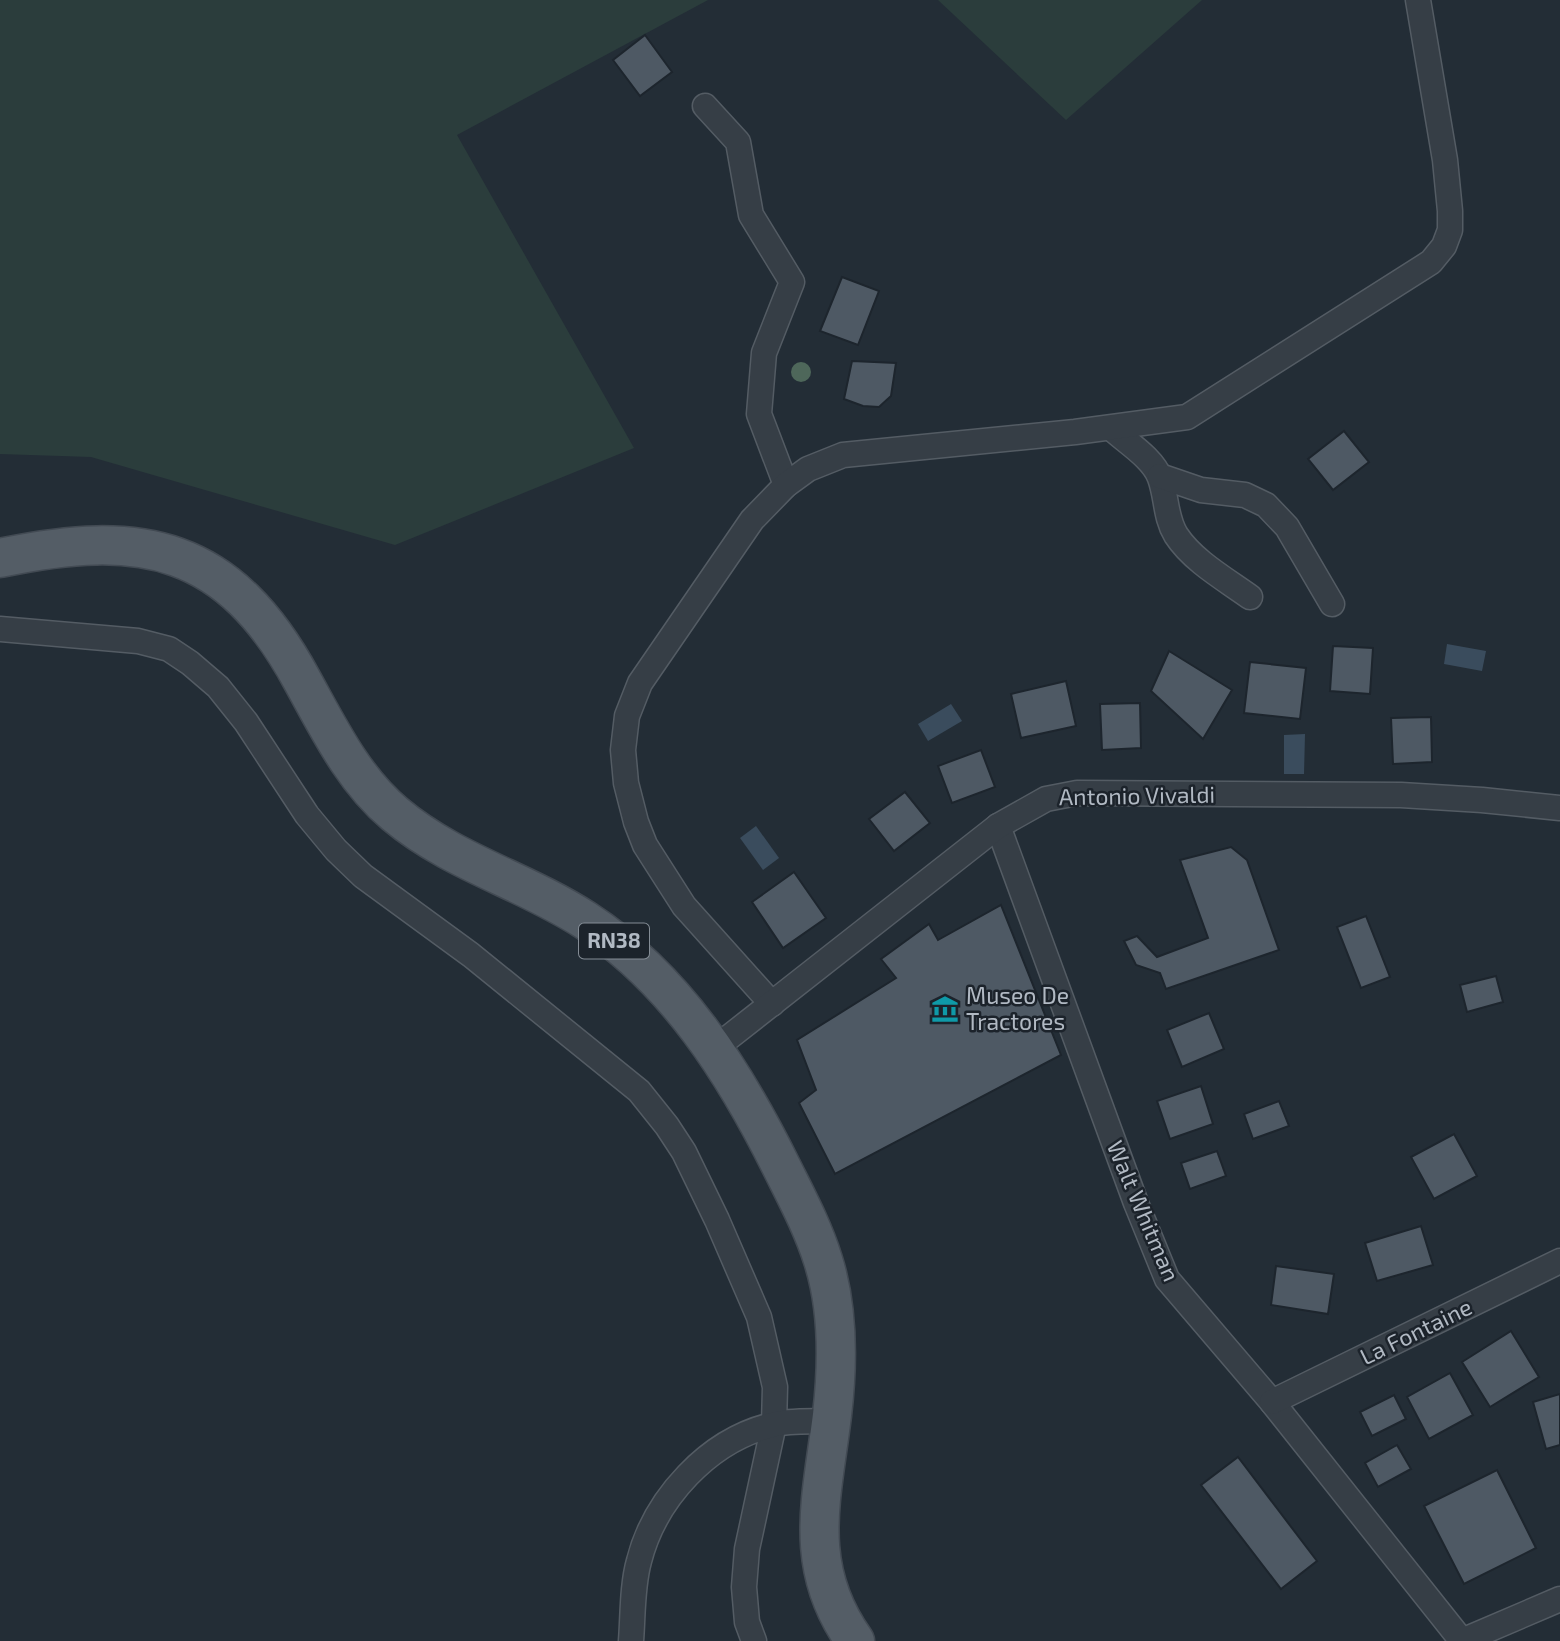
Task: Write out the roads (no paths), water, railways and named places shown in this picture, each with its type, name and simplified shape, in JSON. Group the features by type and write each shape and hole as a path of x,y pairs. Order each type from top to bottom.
{"main road":[{"name":"RN38","path":"0,558 60,547 124,545 180,558 206,570 232,588 276,637 347,757 368,788 392,812 450,853 529,889 587,921 637,960 662,984 714,1049 773,1149 809,1224 823,1261 835,1327 831,1422 820,1497 821,1555 827,1584 837,1611 855,1641"}],"street":[{"path":"772,1004 684,906 645,845 626,783 623,750 627,716 640,683 752,520 786,485 808,469 843,455 1187,418 1431,262 1444,246 1450,230 1445,160 1418,0"},
{"path":"705,106 738,142 751,215 792,282 764,353 759,414 786,485"},
{"path":"1111,428 1144,457 1160,476 1169,519 1177,536 1205,564 1250,597"},
{"path":"1160,476 1201,490 1245,495 1265,505 1287,527 1332,604"},
{"path":"0,629 138,641 169,649 190,663 218,687 246,722 307,815 336,850 363,876 471,955 639,1091 667,1126 684,1152 717,1220 759,1317 775,1387 774,1424 746,1561 744,1587 747,1622 754,1641"},
{"name":"Antonio Vivaldi","path":"714,1049 998,826 1046,799 1077,793 1401,795 1560,808"},
{"name":"Walt Whitman","path":"998,826 1136,1203 1167,1279 1272,1402 1462,1641"},
{"name":"La Fontaine","path":"1272,1402 1560,1261"},
{"path":"631,1641 638,1563 646,1537 658,1514 681,1483 709,1455 742,1436 774,1424 831,1422"},
{"path":"1462,1641 1560,1599"}],"water":[{"path":"1447,644 1486,651 1482,671 1444,664"},
{"path":"951,704 962,721 928,741 918,724"},
{"path":"1305,734 1304,774 1284,774 1284,735"},
{"path":"756,826 779,858 763,870 740,838"}],"place":[{"name":"Museo De Tractores","path":"945,1009"}]}
